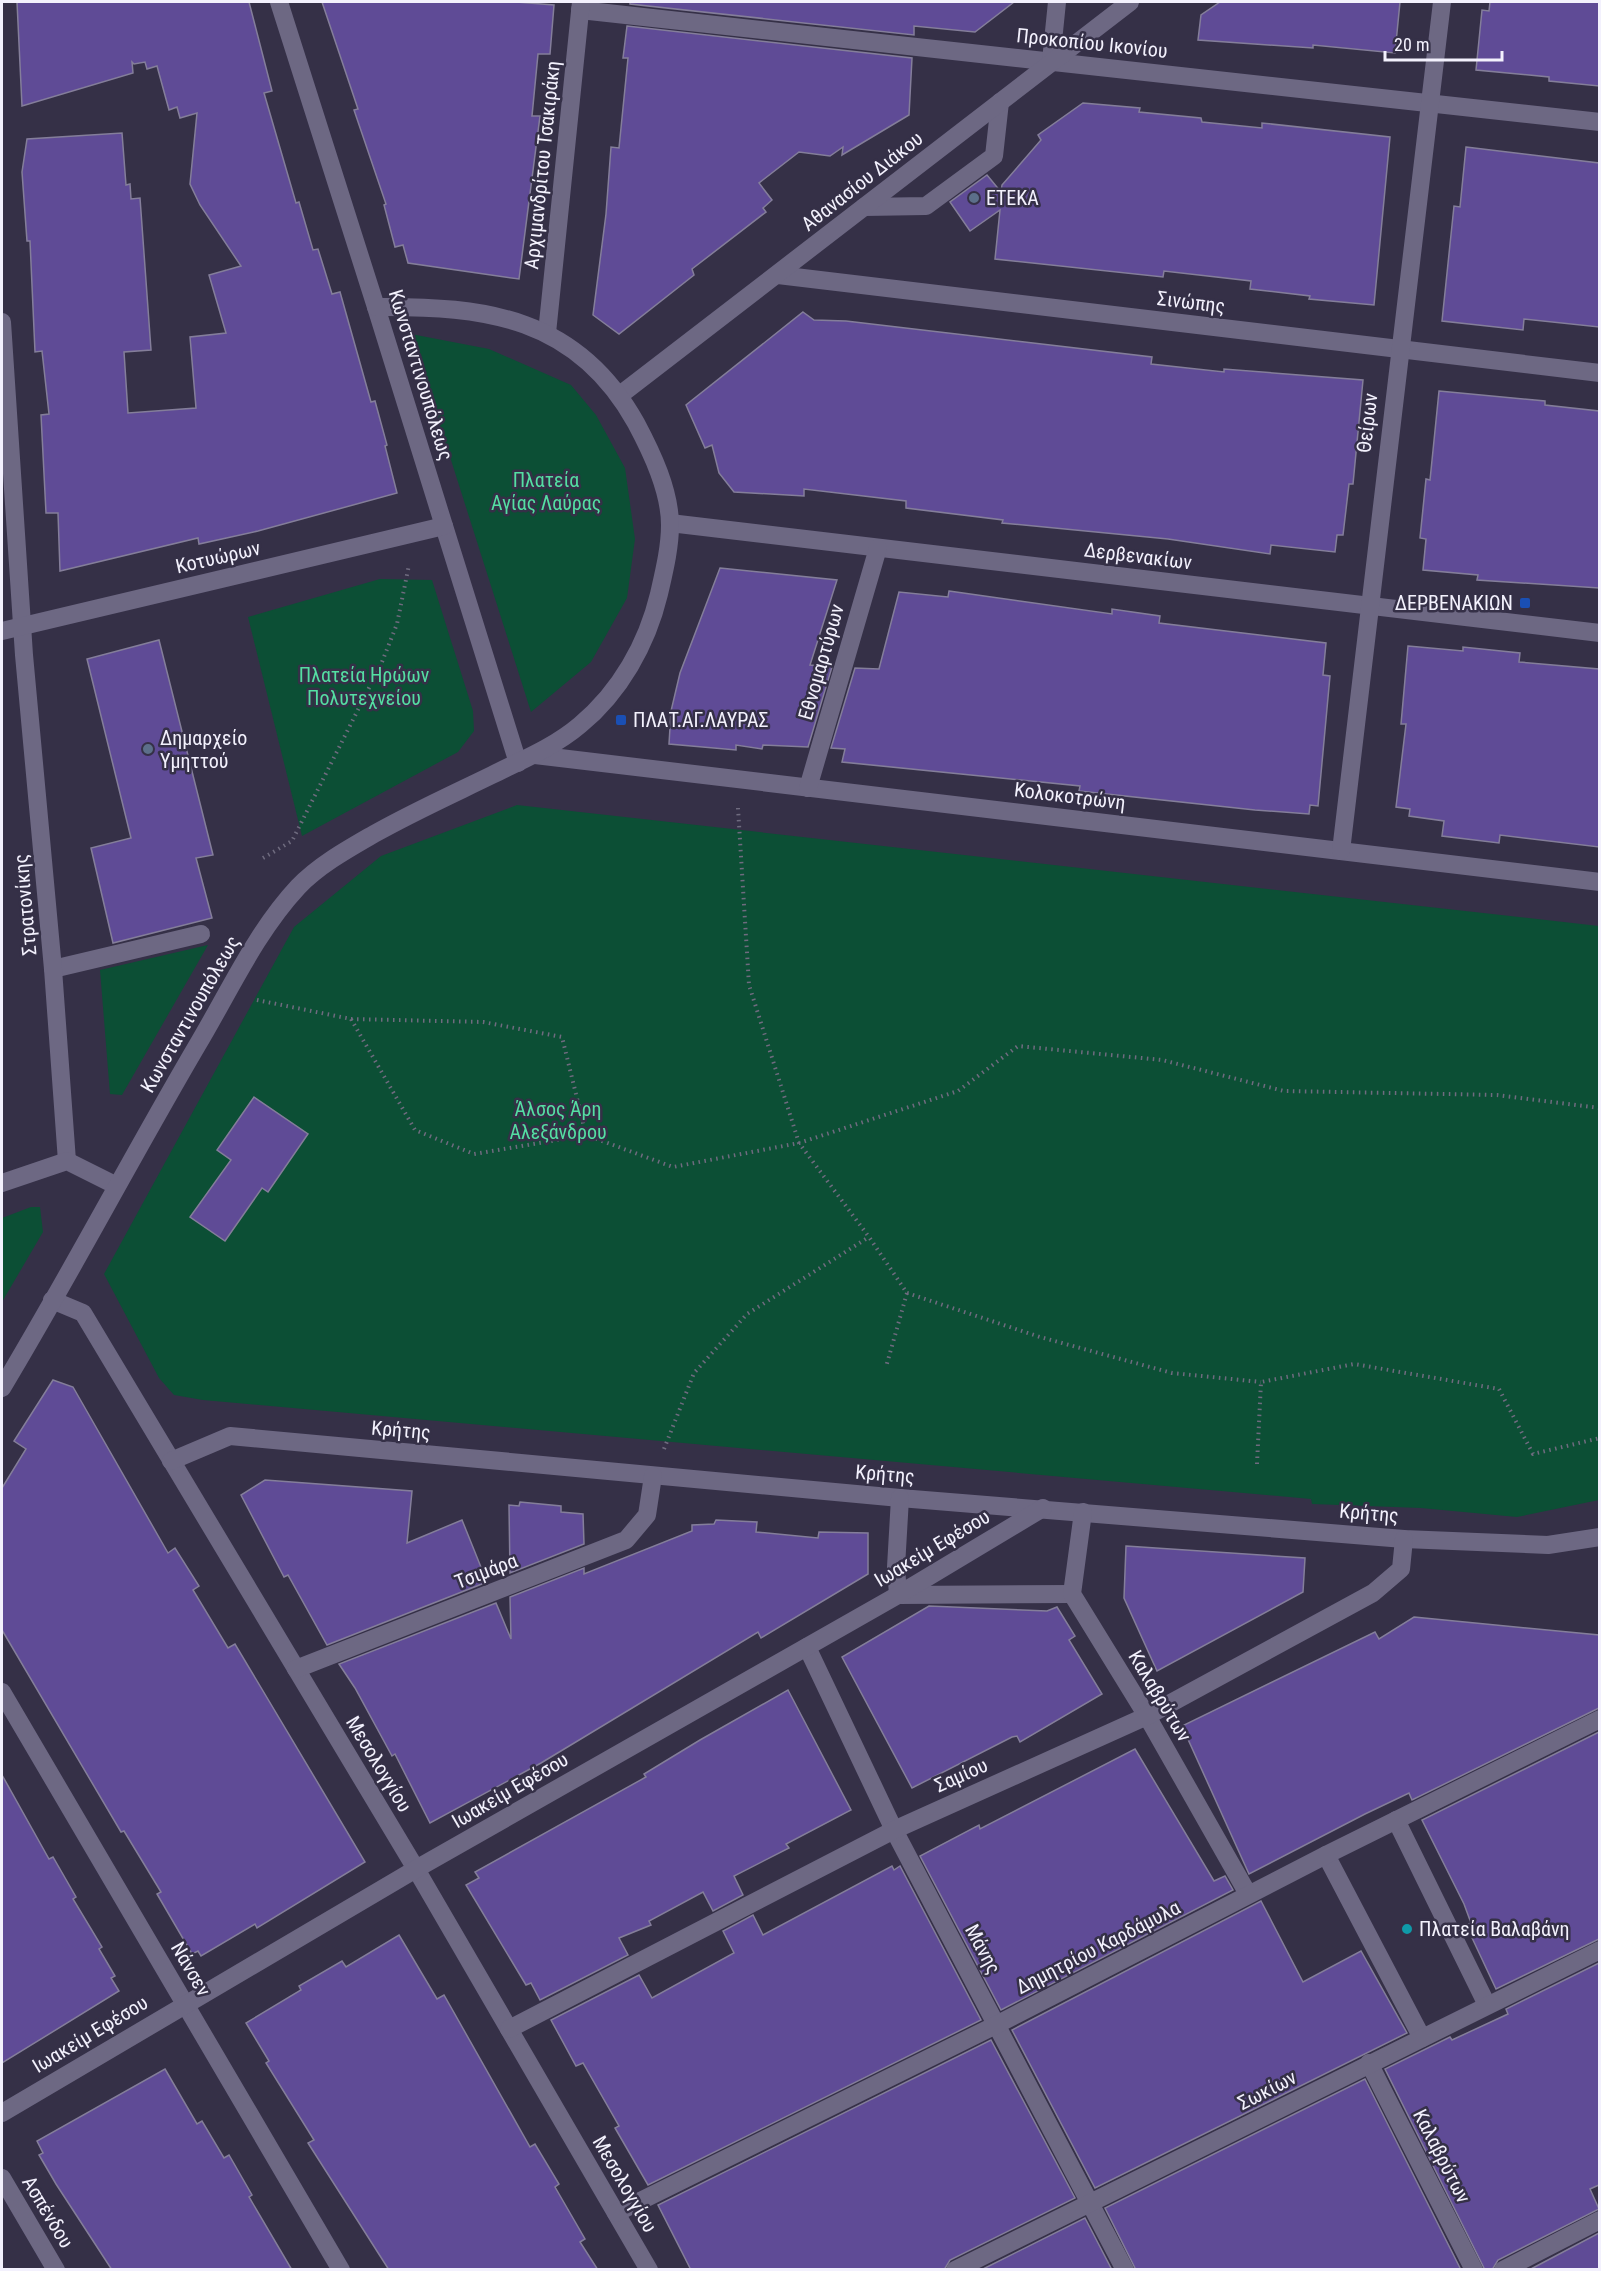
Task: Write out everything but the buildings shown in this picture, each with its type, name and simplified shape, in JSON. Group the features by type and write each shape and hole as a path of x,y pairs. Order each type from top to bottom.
{"street":[{"name":"Κωνσταντινουπόλεως","path":"2,1388 227,994 262,936 299,886 340,853 406,816 526,759 444,526 279,2"},
{"path":"1051,61 1058,2"},
{"name":"Αθανασίου Διάκου","path":"620,395 1130,2"},
{"name":"Θείρων","path":"1341,851 1398,351 1442,2"},
{"name":"Προκοπίου Ικονίου","path":"581,6 1599,122"},
{"name":"Αρχιμανδρίτου Τσακιράκη","path":"547,333 581,6"},
{"path":"864,207 926,206 994,156 1000,102"},
{"name":"Σινώπης","path":"778,275 1398,351 1599,373"},
{"path":"376,307 469,310 507,319 547,333 585,362 620,395 651,453 661,480 670,523 664,571 655,608 639,653 617,685 581,724 526,759"},
{"name":"Στρατονίκης","path":"2,322 22,626 53,969 67,1161"},
{"name":"Δερβενακίων","path":"670,523 1599,633"},
{"name":"Κοτυώρων","path":"2,631 444,526"},
{"name":"Εθνομαρτύρων","path":"808,788 878,548"},
{"name":"Κολοκοτρώνη","path":"526,759 736,779 1599,882"},
{"path":"53,969 201,934"},
{"path":"2,1183 67,1161 116,1185"},
{"name":"Μεσολογγίου","path":"52,1300 83,1313 416,1869 649,2270"},
{"name":"Κρήτης","path":"171,1461 230,1436 900,1498 1404,1539 1548,1545 1599,1537"},
{"name":"Τσιμάρα","path":"296,1669 626,1540 647,1515 653,1476"},
{"path":"900,1498 896,1567 898,1595 1072,1594 1083,1512"},
{"name":"Ιωακείμ Εφέσου","path":"2,2113 416,1869 898,1595 1043,1508"},
{"name":"Σαμίου","path":"508,2029 894,1830 1147,1716 1373,1593 1401,1569 1404,1539"},
{"name":"Καλαβρύτων","path":"1072,1594 1147,1716 1248,1894"},
{"name":"Μάνης","path":"807,1647 894,1830 1092,2203 1125,2270"},
{"name":"Νάνσεν","path":"2,1692 341,2270"},
{"name":"Δημητρίου Καρδάμυλα","path":"616,2213 998,2024 1248,1894 1599,1719"},
{"path":"1396,1820 1487,2005"},
{"path":"1326,1855 1422,2038"},
{"name":"Σωκίων","path":"955,2270 1599,1950"},
{"name":"Καλαβρύτων","path":"1369,2064 1474,2270"},
{"name":"Ασπένδου","path":"2,2178 56,2270"},
{"path":"1503,2270 1599,2220"}],"path":[{"path":"263,858 292,841 382,662 397,624 409,574 410,535"},
{"path":"736,779 749,985 799,1143 869,1237 907,1293 1040,1337 1173,1373 1261,1383 1354,1364 1499,1389 1533,1454 1599,1438"},
{"path":"227,994 351,1019 483,1022 562,1037 586,1135"},
{"path":"351,1019 415,1130 474,1154 586,1135 673,1167 799,1143 958,1091 1018,1046 1162,1060 1284,1091 1497,1095 1599,1108"},
{"path":"653,1476 694,1373 747,1314 869,1237"},
{"path":"886,1367 907,1293"},
{"path":"1257,1464 1261,1383"}],"green space":[{"name":"Πλατεία Αγίας Λαύρας","path":"411,334 489,349 571,385 596,415 625,468 635,539 627,598 591,662 531,712"},
{"name":"Πλατεία Ηρώων Πολυτεχνείου","path":"380,579 432,580 473,711 474,731 458,752 302,836 248,617"},
{"name":"Άλσος Άρη Αλεξάνδρου","path":"517,805 1599,926 1599,1500 1517,1517 1421,1508 1312,1504 1311,1499 203,1400 174,1395 159,1378 104,1274 294,927 381,856"},
{"path":"208,945 122,1095 110,1094 100,970"},
{"path":"31,1207 40,1207 43,1232 2,1302 2,1218"}],"place":[{"name":"ΕΤΕΚΑ","path":"974,198"},
{"name":"ΔΕΡΒΕΝΑΚΙΩΝ","path":"1525,603"},
{"name":"ΠΛΑΤ.ΑΓ.ΛΑΥΡΑΣ","path":"621,720"},
{"name":"Δημαρχείο Υμηττού","path":"148,749"},
{"name":"Πλατεία Βαλαβάνη","path":"1407,1929"}]}
